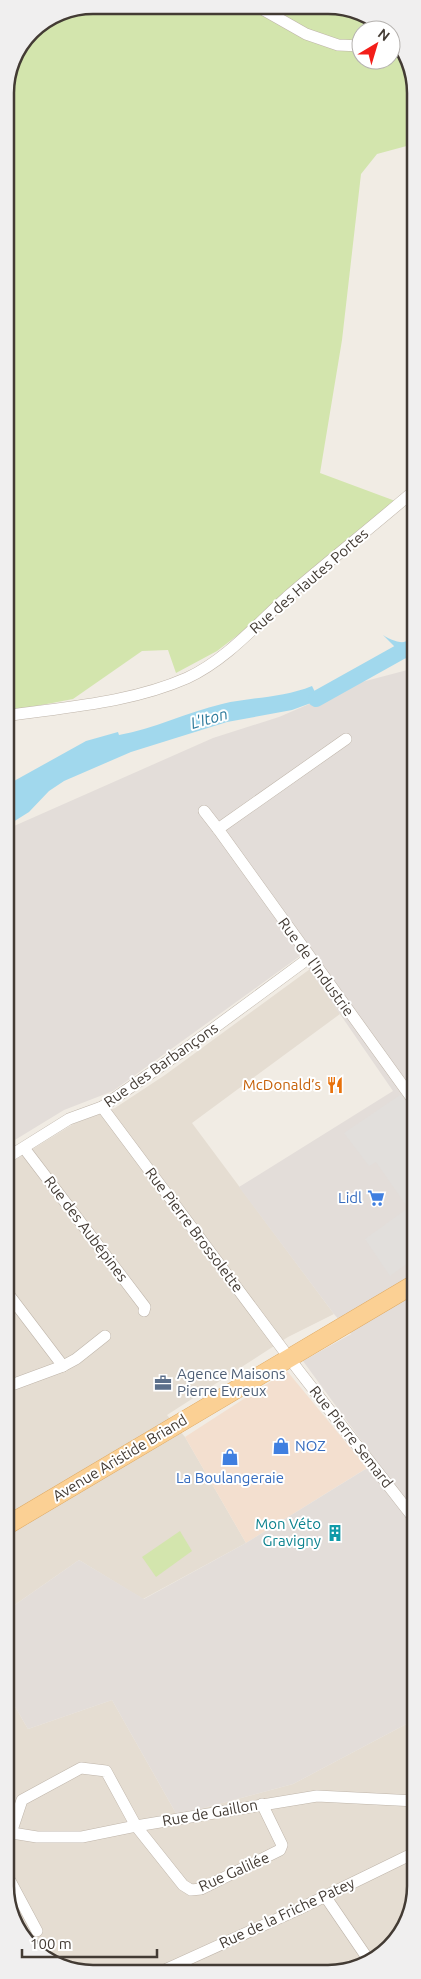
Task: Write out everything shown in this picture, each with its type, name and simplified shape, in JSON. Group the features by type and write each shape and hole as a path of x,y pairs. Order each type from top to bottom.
{"main road":[{"name":"Avenue Aristide Briand","path":"14,1521 235,1389 351,1317 407,1279"},
{"name":"Avenue Aristide Briand","path":"351,1317 407,1288"}],"street":[{"path":"271,14 306,34 338,45 351,46"},
{"name":"Rue des Hautes Portes","path":"14,715 121,699 160,688 202,671 228,651 314,574 407,497"},
{"path":"218,829 346,739"},
{"name":"Rue de l'Industrie","path":"204,812 407,1092"},
{"name":"Rue des Barbançons","path":"14,1154 69,1119 102,1107 187,1048 309,958"},
{"name":"Rue Pierre Brossolette","path":"102,1107 288,1356"},
{"name":"Rue des Aubépines","path":"24,1148 145,1308 144,1311"},
{"path":"14,1302 63,1366"},
{"path":"14,1384 63,1366 76,1359 105,1336"},
{"name":"Rue Pierre Semard","path":"288,1356 407,1509"},
{"name":"Rue Galilée","path":"14,1818 22,1800 81,1768 106,1770 136,1826 183,1885 191,1890 201,1889 280,1850 282,1844 262,1804"},
{"name":"Rue de Gaillon","path":"14,1833 37,1837 82,1837 262,1804 317,1796 407,1801"},
{"name":"Rue de la Friche Patey","path":"175,1965 407,1856"},
{"path":"14,1889 37,1931"},
{"path":"325,1896 366,1956"}],"shaded area":[{"path":"407,670 407,1724 293,1784 177,1815 112,1700 28,1729 14,1705 14,1605 79,1560 144,1599 246,1543 377,1462 303,1361 351,1334 239,1187 393,1091 300,956 113,1091 64,1110 14,1141 14,826 213,738 279,717 358,683"},
{"path":"310,969 340,1014 192,1123 334,1314 288,1337 167,1415 185,1437 246,1543 143,1599 79,1560 14,1605 14,1160 75,1123 115,1108 165,1075"},
{"path":"406,1091 407,1207 376,1162 369,1166 344,1133"},
{"path":"407,1209 407,1264 390,1276 365,1239"},
{"path":"287,1371 367,1468 246,1543 185,1437"},
{"path":"112,1700 177,1815 293,1784 407,1724 407,1892 405,1907 394,1930 384,1942 363,1957 339,1965 77,1964 53,1955 45,1949 27,1930 22,1921 14,1897 14,1705 28,1729"}],"green space":[{"path":"77,15 344,15 359,20 351,20 351,70 401,70 401,63 407,82 407,146 377,154 361,174 342,340 320,473 398,502 265,614 217,651 176,673 168,650 142,651 73,699 14,710 14,87 16,72 27,49 37,37 49,27"},
{"path":"180,1531 192,1551 156,1577 142,1557"}],"water":[{"path":"383,635 397,642 407,643 407,653 405,657"},
{"path":"312,686 316,694 334,686 338,693 292,710 227,722 131,752 64,781 49,791 29,812 14,821 14,781 86,741 118,732 119,735 158,725 222,704 301,690"}],"waterway":[{"name":"L'Iton","path":"316,699 407,649"}],"place":[{"name":"McDonald’s","path":"335,1085"},
{"name":"Lidl","path":"376,1198"},
{"name":"Agence Maisons Pierre Evreux","path":"163,1383"},
{"name":"NOZ","path":"281,1446"},
{"name":"La Boulangeraie","path":"230,1457"},
{"name":"Mon Véto Gravigny","path":"335,1533"}]}
